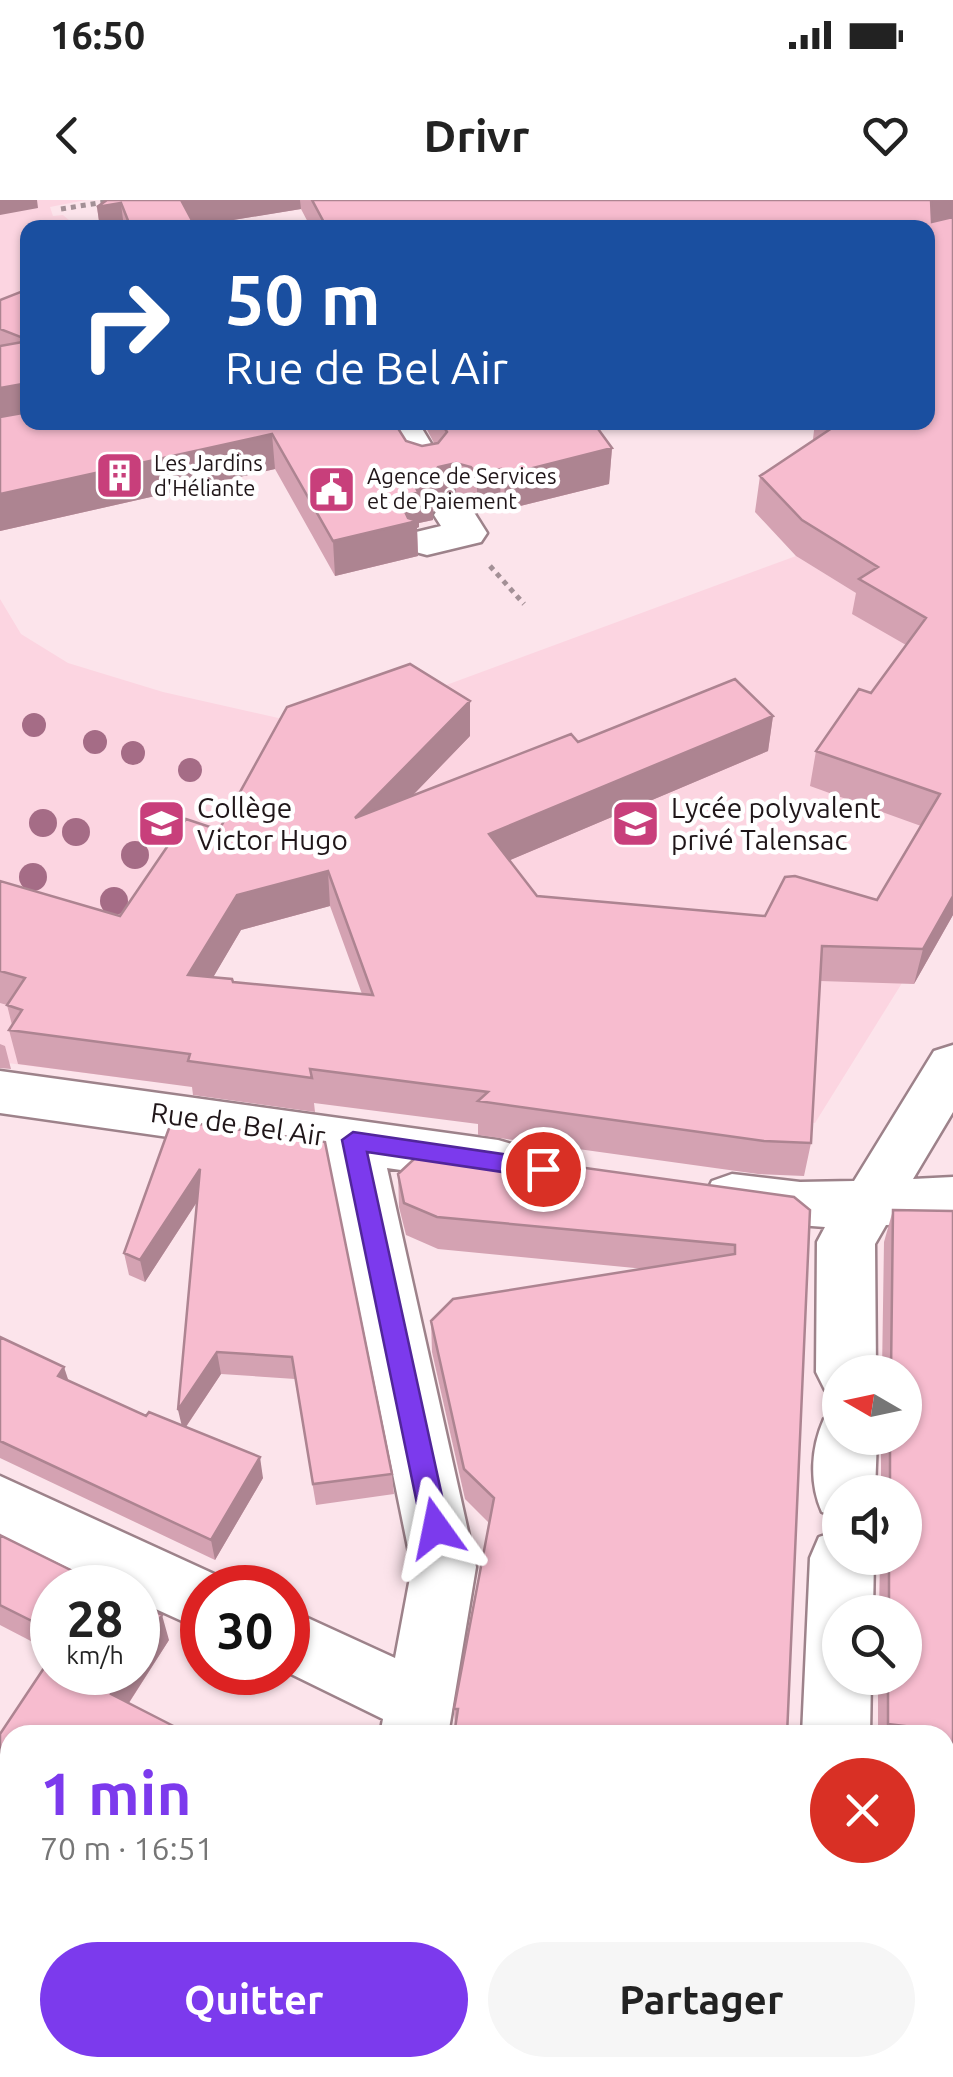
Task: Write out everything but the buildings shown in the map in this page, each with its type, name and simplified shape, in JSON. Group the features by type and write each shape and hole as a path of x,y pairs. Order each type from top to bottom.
{"street":[{"path":"403,430 424,465"},
{"path":"846,1355 846,1242 953,1064"},
{"name":"Rue de Bel Air","path":"0,1092 543,1169"},
{"path":"310,1653 417,1719 444,1567 353,1140"},
{"path":"676,1189 800,1206 953,1200"},
{"path":"0,1504 180,1590"},
{"path":"836,1725 841,1575"}],"path":[{"path":"61,210 116,200"},
{"path":"492,569 524,604"}],"shaded area":[{"path":"0,200 86,200 50,207 53,216 63,215 69,220 20,220 20,307 0,346"},
{"name":"Lycée polyvalent privé Talensac","path":"796,556 871,602 905,645 902,649 953,667 953,901 815,1123 458,1086 343,869 229,897 147,1081 0,1062 0,599 21,634 68,663 163,692 327,729"}],"place":[{"name":"Les Jardins d'Héliante","path":"119,476"},
{"name":"Agence de Services et de Paiement","path":"332,489"},
{"name":"Collège Victor Hugo","path":"162,824"},
{"name":"Lycée polyvalent privé Talensac","path":"636,824"}],"route":[{"path":"436,1528 353,1140 543,1169"}]}
